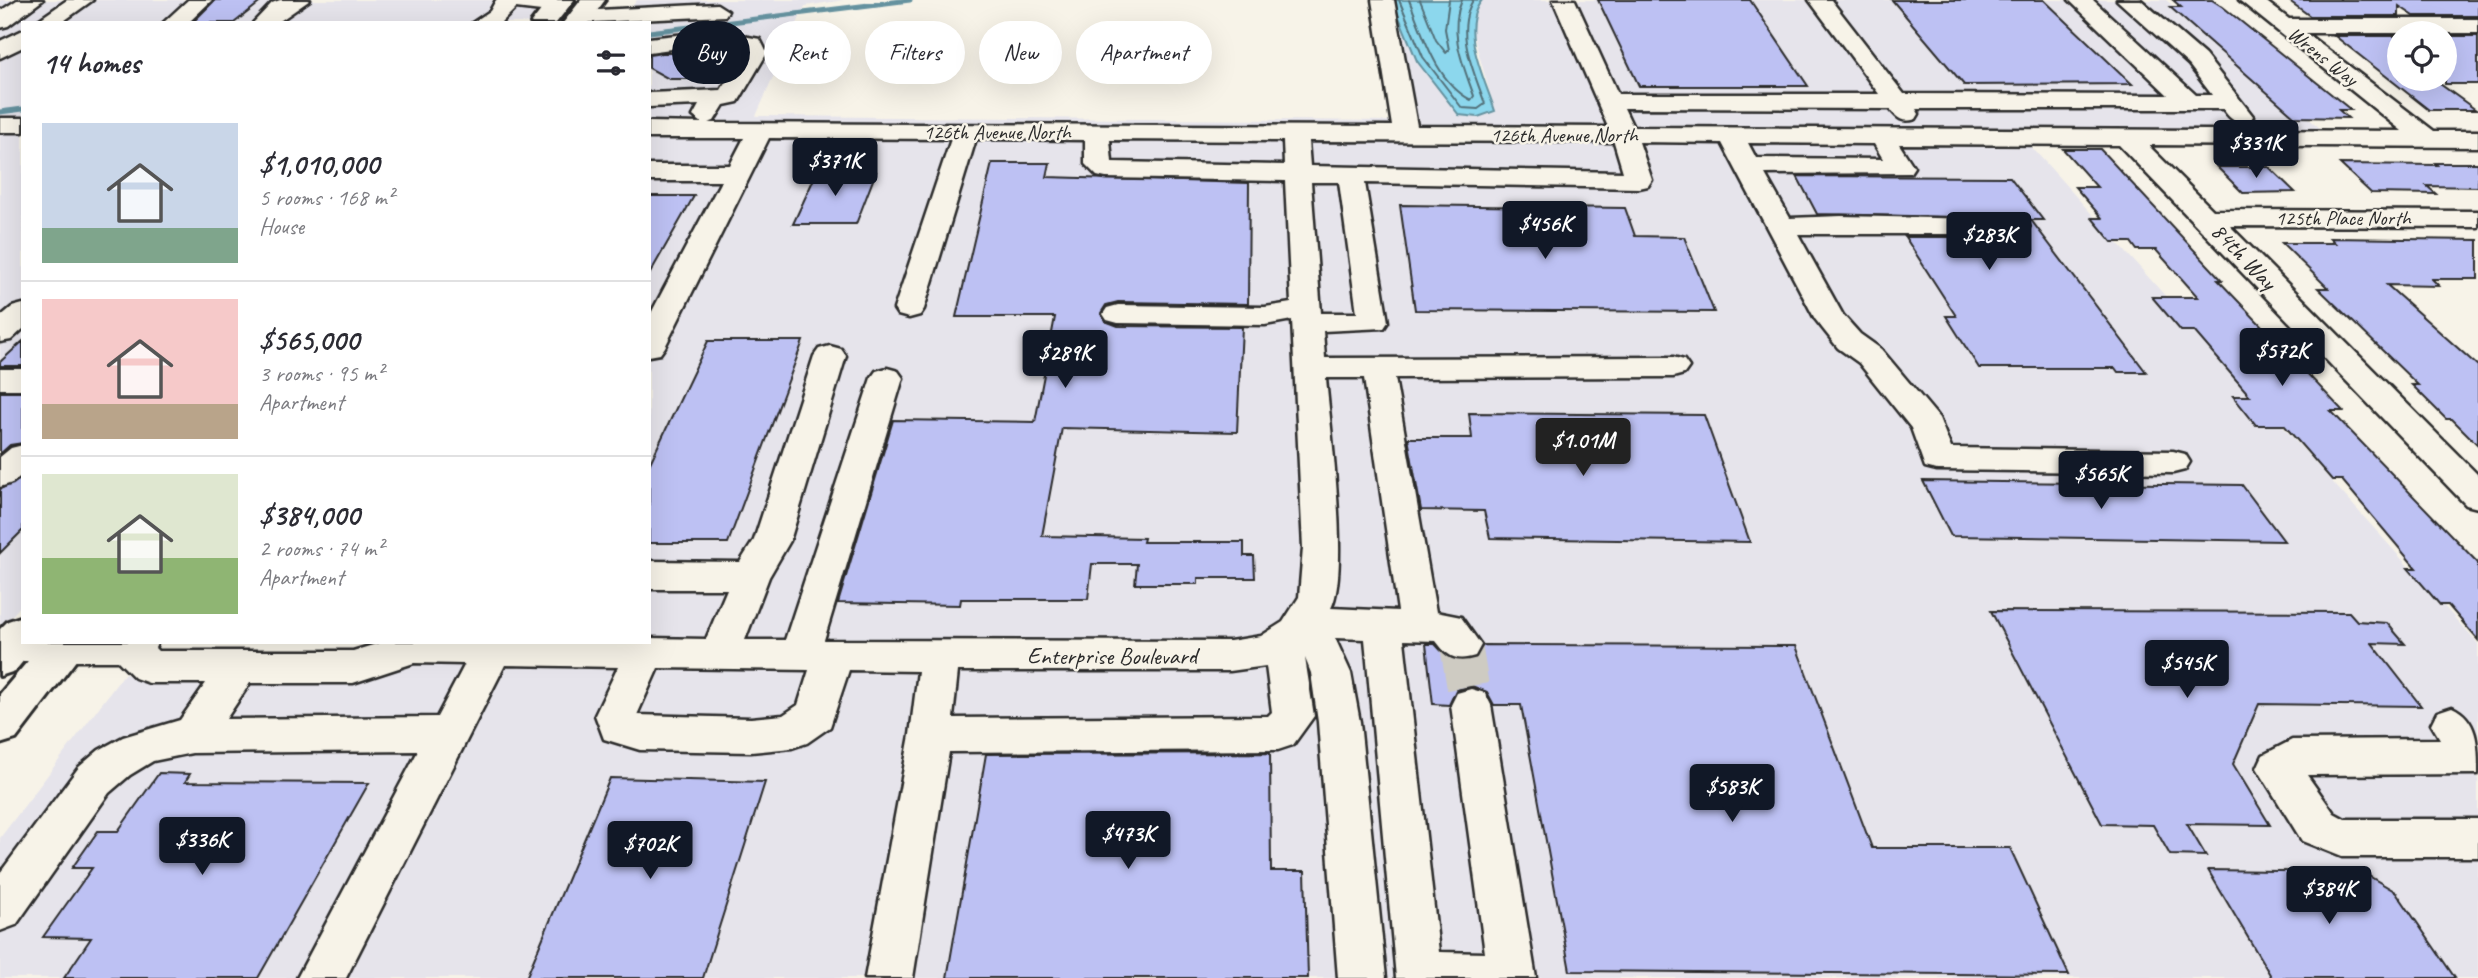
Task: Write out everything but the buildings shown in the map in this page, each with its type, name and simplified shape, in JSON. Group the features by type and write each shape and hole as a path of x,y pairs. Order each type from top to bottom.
{"main road":[{"path":"0,726 67,644"}],"street":[{"path":"49,21 82,0"},
{"path":"176,21 201,0"},
{"path":"266,21 280,8 299,0"},
{"path":"487,21 498,16 509,0 555,9"},
{"path":"1382,0 1406,134"},
{"path":"1097,132 1098,164 1106,170 1639,180 1624,135 1564,0"},
{"path":"1820,0 1924,136"},
{"path":"2080,0 2190,102"},
{"path":"2129,0 2197,60 2258,138"},
{"name":"Wrens Way","path":"2250,0 2428,139"},
{"path":"0,4 29,2"},
{"path":"0,21 29,2"},
{"path":"582,14 718,11"},
{"path":"2284,26 2478,26"},
{"path":"0,51 21,38"},
{"path":"651,45 672,39"},
{"path":"750,44 755,53 750,61"},
{"path":"697,130 713,84"},
{"path":"655,95 729,97 737,84"},
{"path":"1609,101 2231,102"},
{"path":"0,125 21,125"},
{"name":"126th Avenue North","path":"651,130 2478,139"},
{"path":"651,343 761,130"},
{"path":"909,309 966,132"},
{"path":"931,735 1278,733 1293,716 1292,632 1318,597 1321,548 1295,134"},
{"path":"1731,135 1830,319 1849,341 1870,356 1927,426 1937,459 2174,462"},
{"path":"1748,166 1901,167 1882,136"},
{"name":"84th Way","path":"2126,136 2478,496"},
{"path":"651,173 739,173"},
{"path":"1118,314 1306,315 1373,322 1352,176"},
{"name":"125th Place North","path":"2207,218 2478,219"},
{"path":"1780,226 2015,226"},
{"path":"0,333 21,315"},
{"path":"720,654 751,576 772,541 831,356"},
{"path":"1310,368 1673,367"},
{"path":"1378,368 1401,625 1393,746 1418,974 1511,977 1471,705"},
{"path":"645,653 616,715 619,727 640,733 751,735 792,731 815,715 817,655 887,378"},
{"path":"0,379 21,379"},
{"path":"0,475 21,458"},
{"path":"651,575 751,576"},
{"path":"1292,632 1401,625 1447,627 1461,645"},
{"path":"1292,632 1319,644 1331,673 1344,768 1362,978"},
{"name":"Enterprise Boulevard","path":"11,646 134,644 149,667 354,667 409,645 645,653 1230,656 1270,650 1292,632"},
{"path":"321,978 495,646"},
{"path":"888,978 931,735 939,656"},
{"path":"192,736 239,667"},
{"path":"0,910 111,761 145,746 174,737 192,736 449,734"},
{"path":"2469,746 2292,758 2278,768 2318,827 2342,838 2478,838"}],"shaded area":[{"path":"0,0 553,0 536,21 21,21 21,119 0,119"},
{"path":"637,0 844,0 805,6 798,21 764,21 764,84 770,84 756,116 1398,121 1394,5 1417,61 1459,115 1495,111 1472,30 1473,11 1482,0 2166,0 2326,133 651,124 651,21 621,21"},
{"path":"0,130 21,131 21,605 0,629"},
{"path":"651,135 1285,139 1306,548 1302,593 1286,623 1264,637 1229,643 651,639"},
{"path":"1306,139 1724,141 1818,319 1859,338 1842,318 1745,141 2027,142 2478,644 2478,978 0,978 0,838 125,673 138,681 345,681 406,663 412,666 416,662 1309,642"}],"water":[{"path":"1384,0 1482,0 1472,25 1473,39 1495,111 1478,117 1459,115 1417,61 1394,5"}],"waterway":[{"path":"651,32 910,0"},
{"path":"0,112 21,109"}],"tunnel":[{"path":"1461,645 1471,705"}]}
